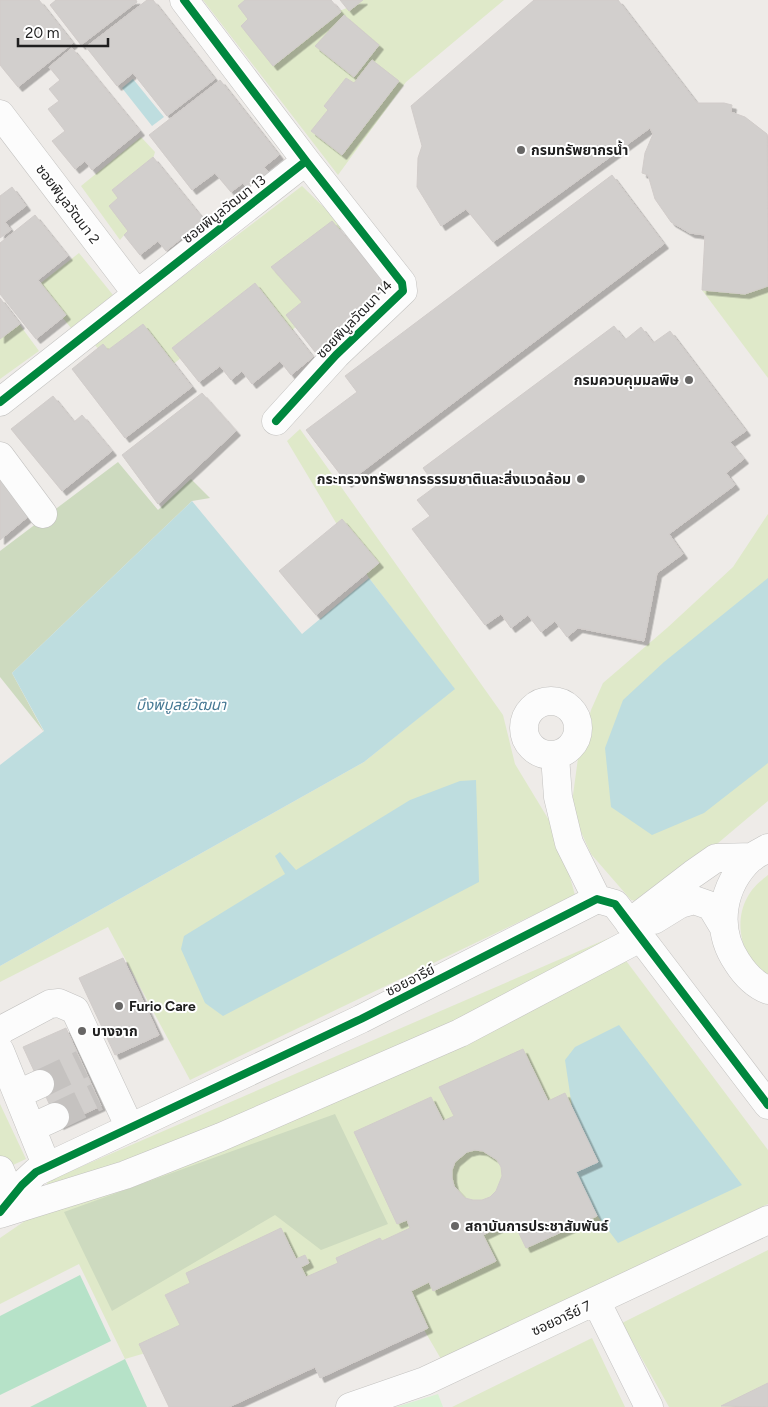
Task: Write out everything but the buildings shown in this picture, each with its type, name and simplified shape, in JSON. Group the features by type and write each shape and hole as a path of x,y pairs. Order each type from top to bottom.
{"street":[{"path":"184,0 306,160"},
{"name":"ซอยพิบูลวัฒนา 2","path":"0,114 137,294"},
{"name":"ซอยพิบูลวัฒนา 13","path":"0,402 306,160"},
{"name":"ซอยพิบูลวัฒนา 14","path":"276,421 336,355 403,291 399,278 306,160"},
{"path":"0,456 43,514"},
{"path":"555,756 558,797 569,843 598,900 615,904 768,1105"},
{"path":"635,931 692,874 716,858 763,850"},
{"path":"723,926 725,900 735,876 763,850"},
{"name":"ซอยอารีย์","path":"4,1208 22,1185 36,1172 47,1166 361,1019 598,900"},
{"path":"0,1170 4,1208 125,1174 221,1137 460,1032 680,904 694,900 711,906 723,926 730,951 768,1004"},
{"path":"744,973 768,990"},
{"path":"0,1032 0,1030 50,1004 59,1003 75,1010 90,1061 104,1093 130,1128"},
{"path":"47,1166 43,1122 29,1089 0,1049 75,1010"},
{"name":"ซอยอารีย์ 7","path":"350,1407 425,1381 768,1220"},
{"path":"596,1301 649,1407"}],"green space":[{"path":"203,0 292,0 313,22 349,7 357,0 504,0 406,82 338,175"},
{"path":"141,137 155,152 134,223 120,240 81,186"},
{"path":"302,186 344,227 291,267 320,304 286,336 255,299 137,393 94,344"},
{"path":"79,253 113,295 71,328 37,286"},
{"path":"768,286 768,378 702,290 745,294"},
{"path":"14,317 39,351 0,379 0,322"},
{"path":"300,429 503,715 515,764 558,835 575,895 190,1080 108,927 0,982 0,966 364,762 454,689 369,578 287,441"},
{"path":"118,462 158,510 191,479 210,498 192,501 12,673 44,732 0,677 0,551"},
{"path":"768,514 768,801 647,903 631,900 591,854 571,810 578,758 591,710 603,683 667,628 733,567"},
{"path":"768,875 768,975 759,969 746,952 742,941 741,919 743,908 751,891"},
{"path":"609,938 768,1150 768,1204 441,1359 395,1280 125,1359 79,1264 0,1304 0,1238 35,1214 48,1181"},
{"path":"0,1104 26,1159 0,1171"},
{"path":"335,1114 388,1224 321,1250 275,1215 112,1311 64,1212"},
{"path":"768,1250 768,1407 669,1407 622,1323"},
{"path":"80,1275 111,1341 0,1395 0,1316"},
{"path":"592,1338 625,1407 452,1407"},
{"path":"125,1359 147,1407 30,1407"},
{"path":"438,1394 443,1407 396,1407"}],"water":[{"path":"133,79 164,117 152,126 122,88"},
{"name":"บึงพิบูลย์วัฒนา","path":"192,501 302,634 369,578 455,689 364,762 0,966 0,765 44,731 12,673"},
{"path":"768,578 768,763 704,813 652,835 611,807 605,748 623,700 664,662"},
{"path":"476,780 479,882 223,1016 205,1003 181,949 184,936 285,874 275,856 280,852 296,870 410,800 460,781"},
{"path":"619,1025 742,1185 618,1243 568,1177 576,1134 565,1060 575,1047"}],"tunnel":[{"path":"40,1084 82,1064"},
{"path":"55,1117 97,1097"}],"cycle path":[{"path":"184,0 306,161 402,283 403,291 336,355 276,421"},
{"path":"0,402 306,161"},
{"path":"0,1212 22,1185 36,1172 361,1019 597,899 615,904 768,1105"}],"place":[{"name":"กรมทรัพยากรน้ำ","path":"521,150"},
{"name":"กรมควบคุมมลพิษ","path":"689,380"},
{"name":"กระทรวงทรัพยากรธรรมชาติและสิ่งแวดล้อม","path":"581,479"},
{"name":"Furio Care","path":"119,1006"},
{"name":"บางจาก","path":"82,1031"},
{"name":"สถาบันการประชาสัมพันธ์","path":"455,1226"}]}
